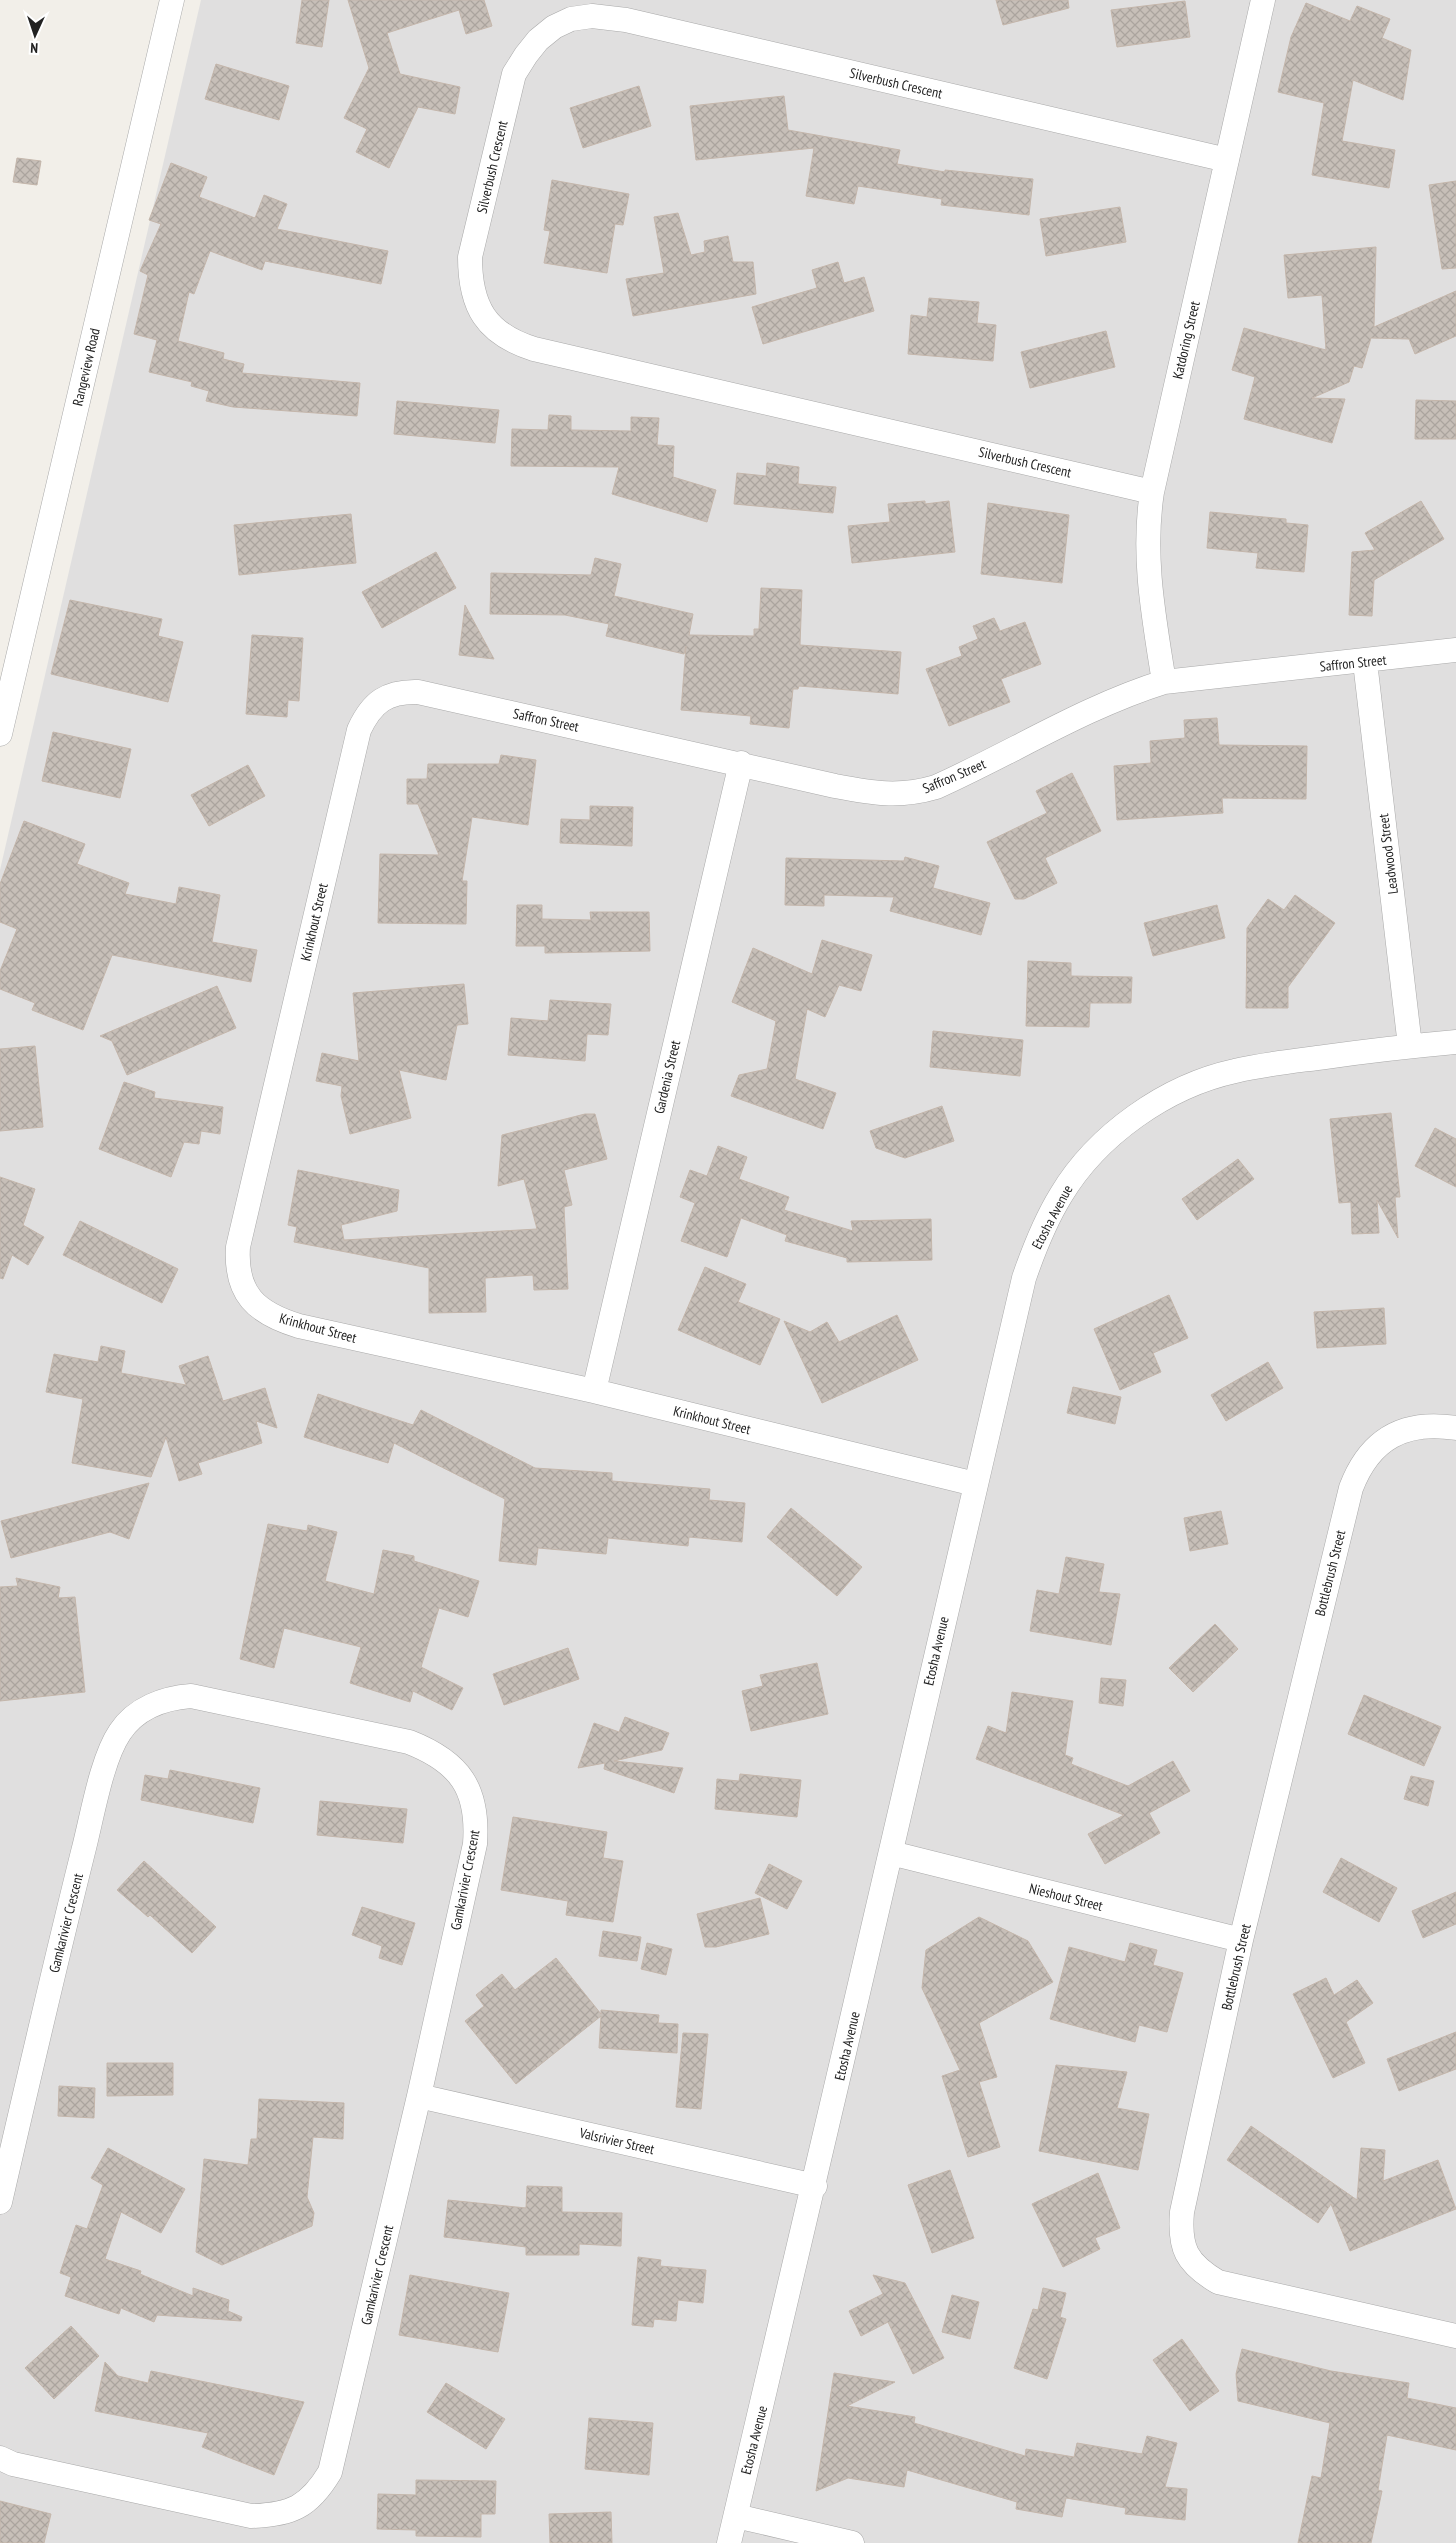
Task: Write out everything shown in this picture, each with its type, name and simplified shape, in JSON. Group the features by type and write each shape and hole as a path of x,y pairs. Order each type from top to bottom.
{"street":[{"name":"Rangeview Road","path":"0,734 172,0"},
{"name":"Katdoring Street","path":"1164,682 1147,555 1148,519 1152,492 1263,0"},
{"name":"Silverbush Crescent","path":"1152,492 563,356 513,342 498,332 484,318 475,300 470,279 470,257 514,74 538,40 549,31 571,19 592,16 626,20 1227,160"},
{"name":"Saffron Street","path":"386,697 404,692 418,692 881,794 918,792 952,780 1094,709 1136,691 1164,682 1365,662 1456,650"},
{"name":"Leadwood Street","path":"1365,662 1410,1046"},
{"name":"Krinkhout Street","path":"386,697 370,710 359,730 238,1248 239,1277 248,1296 279,1320 594,1391 975,1484"},
{"name":"Gardenia Street","path":"594,1391 741,763"},
{"name":"Etosha Avenue","path":"729,2543 815,2186 890,1853 1024,1278 1042,1229 1061,1194 1086,1160 1133,1119 1167,1097 1234,1071 1410,1046 1456,1042"},
{"name":"Bottlebrush Street","path":"1456,1428 1439,1426 1410,1428 1384,1440 1363,1462 1351,1488 1241,1940 1182,2212 1180,2234 1184,2251 1205,2275 1231,2286 1456,2336"},
{"name":"Gamkarivier Crescent","path":"0,2202 58,1952 106,1763 121,1730 144,1710 157,1702 172,1697 192,1696 409,1742 434,1752 450,1764 461,1778 473,1807 476,1822 475,1844 420,2096 330,2472 312,2498 304,2504 278,2514 251,2516 14,2464 0,2458"},
{"name":"Nieshout Street","path":"890,1853 1241,1940"},
{"name":"Valsrivier Street","path":"420,2096 815,2186"},
{"path":"736,2516 852,2543"}],"shaded area":[{"path":"201,0 1456,0 1456,2543 0,2543 0,870"}],"building":[{"path":"302,0 329,0 322,47 296,43"},
{"path":"348,0 484,0 492,26 466,34 459,10 387,33 400,74 460,87 455,114 418,107 389,168 356,152 367,129 344,118 369,68"},
{"path":"996,0 1068,0 1069,8 1003,25"},
{"path":"1185,1 1190,37 1117,47 1111,10"},
{"path":"1306,3 1350,21 1357,6 1390,19 1382,38 1411,50 1403,100 1353,80 1342,141 1395,150 1389,188 1312,175 1324,103 1278,92 1291,37"},
{"path":"216,64 289,86 279,120 205,99"},
{"path":"639,86 651,126 583,148 570,108"},
{"path":"784,96 788,130 900,150 897,164 945,172 945,170 1033,179 1029,215 941,205 942,199 858,186 854,204 806,196 814,148 696,160 690,106"},
{"path":"17,158 41,161 37,185 13,182"},
{"path":"171,163 207,177 199,197 255,218 264,195 287,204 277,229 388,251 381,284 265,261 262,270 210,251 194,294 189,292 178,341 224,353 223,359 244,364 242,373 360,383 357,416 233,407 206,401 209,391 191,386 192,382 149,372 157,340 134,334 148,275 140,271 161,224 149,220"},
{"path":"552,180 629,194 623,225 615,224 607,273 544,263 550,231 544,230"},
{"path":"1456,181 1456,268 1442,269 1429,185"},
{"path":"1120,207 1126,242 1046,256 1040,219"},
{"path":"678,213 691,255 705,252 704,241 728,236 733,262 753,262 756,294 633,316 626,279 664,273 654,217"},
{"path":"1376,247 1374,327 1456,291 1456,336 1415,354 1409,339 1371,338 1362,368 1354,366 1349,382 1312,398 1345,399 1332,443 1244,419 1255,377 1232,370 1244,328 1326,350 1322,295 1288,298 1284,255"},
{"path":"838,262 844,283 864,277 874,311 763,344 752,307 817,288 812,270"},
{"path":"929,298 979,302 977,323 996,325 993,361 908,354 911,315 927,317"},
{"path":"1106,331 1115,367 1030,388 1021,352"},
{"path":"1416,400 1456,401 1456,439 1415,439"},
{"path":"397,401 499,410 495,443 394,434"},
{"path":"549,415 571,416 571,430 631,431 631,417 659,418 657,445 674,446 673,477 716,490 707,522 612,494 619,467 511,466 512,429 548,430"},
{"path":"767,463 799,467 798,484 836,487 833,513 734,504 737,473 766,476"},
{"path":"925,501 925,504 949,501 955,552 852,563 848,526 890,522 888,504"},
{"path":"1421,501 1444,539 1374,580 1372,616 1349,615 1352,552 1375,550 1365,533"},
{"path":"988,503 1069,515 1062,583 981,574"},
{"path":"1210,512 1286,519 1286,523 1308,525 1304,572 1256,568 1258,553 1207,548"},
{"path":"351,514 356,563 239,575 234,525"},
{"path":"436,552 456,588 382,628 362,592"},
{"path":"595,558 621,564 614,596 693,614 689,635 754,636 754,629 759,629 761,588 802,590 800,645 901,652 898,694 799,686 798,689 793,689 789,728 750,724 751,716 681,710 686,646 684,654 606,636 609,624 565,615 490,614 491,573 591,575"},
{"path":"70,600 162,619 158,636 183,642 168,702 51,674"},
{"path":"465,605 494,659 459,655"},
{"path":"994,618 1000,631 1025,622 1041,664 1001,679 1010,702 949,726 926,669 962,656 959,647 978,639 973,626"},
{"path":"252,635 303,638 299,701 288,700 287,717 246,714"},
{"path":"1217,718 1219,745 1307,746 1306,799 1222,798 1223,813 1117,820 1114,766 1151,763 1150,741 1185,738 1184,720"},
{"path":"53,732 131,749 120,798 42,781"},
{"path":"501,755 536,760 528,825 472,817 462,881 467,881 466,924 378,923 380,854 439,855 418,804 407,804 407,779 427,779 428,764 499,764"},
{"path":"248,765 265,796 209,826 191,795"},
{"path":"1072,773 1101,831 1045,858 1057,883 1024,899 1015,899 987,842 1047,813 1036,791"},
{"path":"590,806 633,807 632,846 560,843 561,819 590,820"},
{"path":"24,821 85,844 77,864 129,883 125,894 176,904 179,887 220,895 212,942 257,950 251,982 112,955 83,1030 32,1010 35,1003 0,989 0,971 17,929 0,922 0,884"},
{"path":"905,857 939,866 933,888 990,903 981,935 890,911 894,897 824,895 824,906 785,905 786,858 904,861"},
{"path":"1295,895 1335,923 1288,987 1288,1008 1246,1008 1247,928 1268,899 1284,910"},
{"path":"517,905 542,905 542,919 591,920 590,912 649,912 650,951 545,953 545,946 516,946"},
{"path":"1217,905 1225,938 1153,956 1144,923"},
{"path":"822,940 872,955 861,991 839,985 825,1017 807,1009 795,1079 836,1093 823,1129 731,1096 739,1075 767,1069 776,1021 732,1002 753,948 812,974"},
{"path":"1028,961 1071,963 1071,976 1132,977 1131,1003 1090,1003 1089,1027 1026,1026"},
{"path":"464,984 468,1024 457,1025 446,1080 399,1070 411,1118 350,1134 341,1096 342,1086 316,1081 322,1053 359,1061 353,993"},
{"path":"217,986 236,1028 127,1075 112,1041 100,1036"},
{"path":"550,1000 611,1004 608,1035 587,1034 585,1061 508,1055 511,1018 548,1021"},
{"path":"933,1031 1023,1040 1020,1076 930,1067"},
{"path":"35,1046 43,1127 0,1131 0,1049"},
{"path":"124,1082 155,1092 154,1098 223,1107 220,1134 201,1131 199,1144 184,1142 171,1177 99,1149"},
{"path":"942,1106 954,1141 905,1158 876,1148 870,1131"},
{"path":"1391,1113 1400,1197 1395,1197 1398,1238 1377,1200 1379,1233 1352,1234 1351,1202 1339,1203 1330,1119"},
{"path":"585,1114 595,1114 607,1159 564,1170 572,1205 564,1207 568,1289 534,1290 533,1275 485,1278 486,1312 429,1313 429,1268 294,1242 297,1227 288,1225 298,1170 399,1190 397,1211 341,1225 344,1240 537,1229 524,1179 498,1186 502,1135"},
{"path":"1435,1128 1456,1139 1456,1187 1415,1166"},
{"path":"718,1146 747,1157 739,1179 789,1197 784,1210 853,1231 851,1221 931,1219 932,1260 847,1262 847,1258 785,1241 787,1235 741,1218 727,1257 681,1241 695,1203 680,1197 690,1170 707,1176"},
{"path":"1238,1159 1254,1179 1197,1220 1182,1199"},
{"path":"0,1177 35,1189 23,1225 44,1237 28,1265 12,1255 3,1279 0,1278"},
{"path":"80,1221 178,1269 162,1303 63,1255"},
{"path":"705,1267 746,1284 738,1302 780,1319 760,1365 678,1330"},
{"path":"1169,1295 1188,1338 1153,1353 1161,1372 1120,1390 1094,1329"},
{"path":"1384,1308 1386,1344 1317,1348 1314,1312"},
{"path":"897,1315 918,1360 822,1403 784,1321 810,1332 827,1322 839,1342"},
{"path":"101,1346 125,1351 121,1373 186,1385 179,1366 208,1356 223,1401 265,1388 277,1428 256,1421 262,1443 198,1463 202,1474 179,1481 166,1437 151,1477 72,1463 83,1399 46,1392 54,1354 98,1362"},
{"path":"1268,1362 1283,1388 1226,1421 1211,1395"},
{"path":"1073,1387 1121,1397 1115,1424 1067,1413"},
{"path":"318,1394 413,1425 421,1410 535,1468 612,1473 612,1481 710,1489 709,1500 745,1503 742,1542 689,1537 688,1546 608,1538 606,1554 538,1548 536,1565 499,1561 505,1499 394,1443 388,1463 304,1437"},
{"path":"149,1483 129,1539 110,1532 11,1558 1,1521"},
{"path":"791,1508 862,1567 837,1596 767,1537"},
{"path":"1221,1511 1228,1544 1190,1551 1184,1518"},
{"path":"268,1524 307,1531 308,1525 337,1532 325,1581 374,1594 383,1550 414,1556 414,1561 479,1581 468,1617 439,1608 421,1667 463,1688 452,1710 413,1691 410,1702 350,1683 361,1647 284,1628 274,1668 240,1659"},
{"path":"1066,1557 1104,1564 1099,1592 1120,1594 1111,1645 1030,1631 1037,1590 1059,1594"},
{"path":"16,1578 60,1587 58,1598 75,1597 85,1692 0,1701 0,1587 18,1586"},
{"path":"1215,1624 1238,1649 1193,1692 1169,1668"},
{"path":"568,1648 579,1679 504,1705 493,1674"},
{"path":"817,1663 828,1714 751,1731 742,1691 763,1686 760,1675"},
{"path":"1101,1678 1126,1680 1123,1706 1099,1703"},
{"path":"1012,1692 1073,1701 1065,1755 1073,1758 1071,1764 1128,1786 1173,1761 1190,1791 1149,1813 1160,1833 1105,1864 1088,1834 1124,1815 976,1759 988,1726 1006,1733"},
{"path":"1364,1695 1441,1727 1424,1766 1348,1734"},
{"path":"625,1717 669,1733 662,1750 614,1761 683,1768 674,1793 604,1769 605,1763 578,1768 594,1723 619,1732"},
{"path":"170,1770 260,1788 253,1823 141,1800 145,1775 168,1779"},
{"path":"740,1774 801,1780 797,1817 715,1809 717,1779 739,1781"},
{"path":"1411,1776 1434,1781 1428,1806 1404,1799"},
{"path":"320,1801 407,1809 403,1843 317,1835"},
{"path":"513,1817 607,1832 603,1858 623,1861 613,1922 566,1915 568,1901 501,1890"},
{"path":"1341,1858 1397,1888 1379,1922 1323,1892"},
{"path":"144,1861 216,1927 192,1953 150,1915 148,1917 117,1890"},
{"path":"769,1864 802,1881 787,1909 755,1893"},
{"path":"1456,1892 1456,1924 1423,1938 1412,1911"},
{"path":"760,1898 769,1934 716,1947 705,1947 697,1914"},
{"path":"362,1907 415,1923 402,1965 379,1958 382,1946 352,1935"},
{"path":"979,1917 1028,1941 1053,1982 979,2023 997,2077 979,2082 1000,2147 968,2157 942,2076 960,2070 922,1988 926,1950"},
{"path":"603,1931 641,1937 637,1961 599,1956"},
{"path":"647,1943 672,1949 666,1975 641,1969"},
{"path":"1130,1943 1157,1950 1153,1965 1183,1973 1167,2032 1139,2025 1135,2042 1050,2019 1069,1947 1125,1962"},
{"path":"556,1958 601,2014 601,2010 659,2015 658,2023 678,2024 677,2053 599,2048 601,2016 516,2084 465,2021 484,2006 476,1995 502,1974 515,1990"},
{"path":"1326,1978 1334,1995 1357,1980 1373,2003 1346,2022 1365,2063 1333,2078 1293,1994"},
{"path":"1456,2032 1456,2069 1399,2091 1387,2059"},
{"path":"683,2033 708,2034 701,2109 676,2107"},
{"path":"107,2063 173,2063 173,2095 107,2096"},
{"path":"1056,2065 1127,2072 1117,2108 1149,2114 1138,2170 1039,2151"},
{"path":"59,2086 95,2088 94,2118 58,2116"},
{"path":"259,2099 344,2103 343,2139 313,2137 307,2197 314,2213 312,2226 222,2265 196,2252 204,2159 248,2165 251,2139 257,2139"},
{"path":"1251,2126 1357,2200 1361,2148 1385,2150 1383,2181 1438,2160 1456,2209 1350,2251 1331,2204 1318,2223 1227,2160"},
{"path":"108,2148 185,2189 161,2233 121,2212 105,2259 141,2271 140,2274 193,2296 193,2288 229,2300 228,2311 242,2317 241,2321 157,2315 154,2322 121,2308 119,2314 65,2296 71,2277 60,2273 76,2225 87,2229 103,2185 91,2178"},
{"path":"950,2170 974,2238 932,2253 908,2185"},
{"path":"1098,2173 1120,2228 1095,2238 1100,2249 1063,2267 1032,2204"},
{"path":"527,2186 562,2187 562,2212 622,2213 621,2246 579,2244 579,2255 526,2255 526,2247 444,2237 448,2200 526,2208"},
{"path":"638,2257 661,2260 660,2266 706,2270 703,2303 678,2300 676,2321 654,2319 653,2327 632,2325"},
{"path":"410,2275 509,2293 498,2352 399,2335"},
{"path":"873,2275 905,2283 944,2358 913,2374 888,2322 861,2336 849,2311 883,2294"},
{"path":"1043,2288 1066,2293 1060,2317 1066,2319 1047,2379 1014,2368 1033,2309 1038,2310"},
{"path":"952,2295 979,2302 970,2339 942,2332"},
{"path":"71,2326 99,2356 54,2399 25,2368"},
{"path":"1182,2339 1219,2391 1190,2411 1153,2360"},
{"path":"1242,2349 1331,2371 1409,2383 1407,2398 1456,2408 1456,2450 1387,2435 1378,2490 1382,2491 1371,2543 1298,2543 1312,2476 1321,2478 1330,2423 1238,2401 1236,2374"},
{"path":"105,2362 118,2376 148,2383 151,2371 304,2402 274,2475 202,2447 208,2433 95,2411"},
{"path":"834,2373 895,2382 847,2406 915,2417 914,2423 1025,2456 1026,2449 1074,2457 1077,2443 1142,2454 1147,2436 1177,2443 1165,2487 1187,2489 1185,2520 1125,2514 1126,2508 1066,2498 1062,2517 1016,2509 1017,2502 907,2470 904,2487 848,2478 816,2491"},
{"path":"446,2383 505,2419 486,2449 427,2412"},
{"path":"589,2418 653,2423 649,2475 585,2469"},
{"path":"416,2480 496,2481 495,2514 481,2514 481,2537 416,2536 416,2530 377,2529 378,2494 416,2495"},
{"path":"0,2501 51,2514 44,2543 0,2543"},
{"path":"611,2512 612,2543 550,2543 549,2514"}]}
